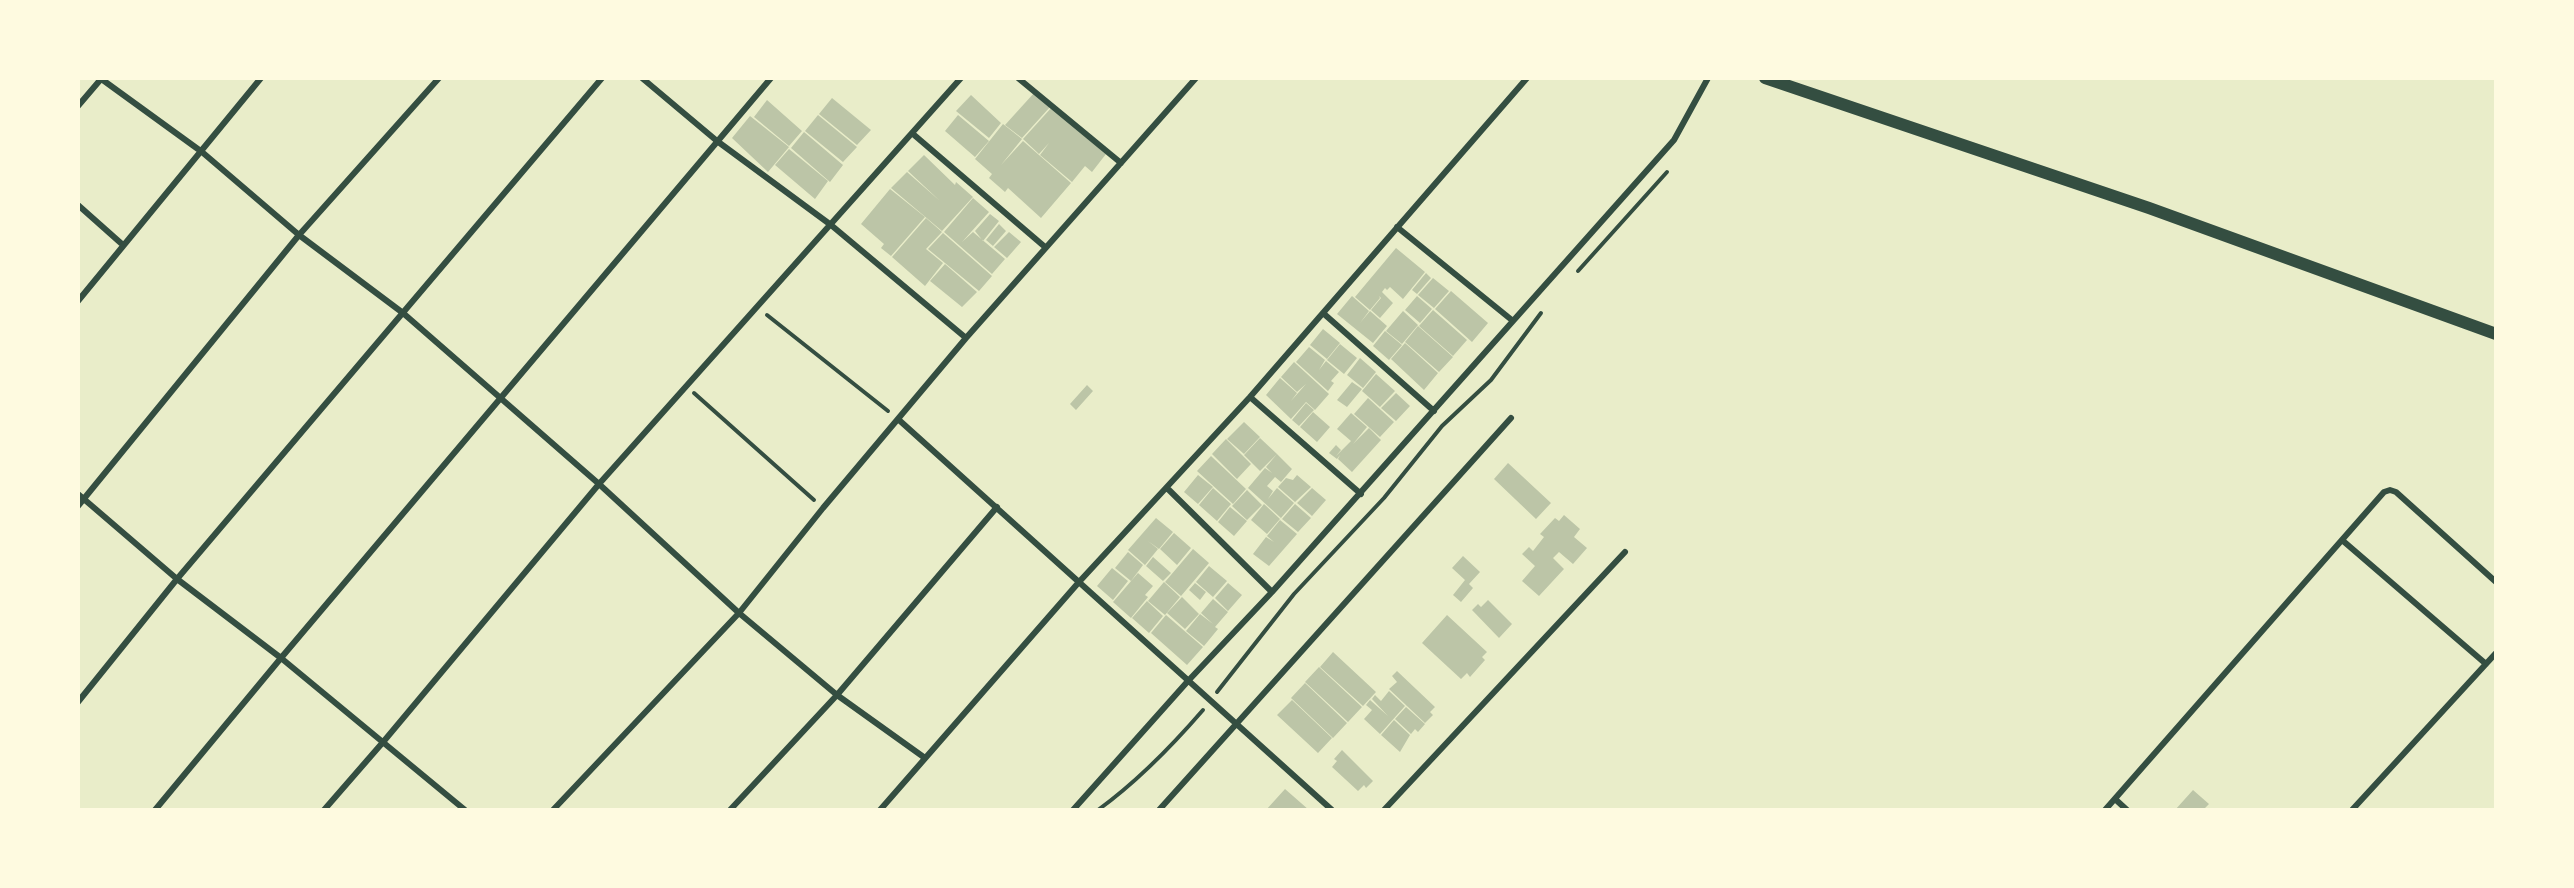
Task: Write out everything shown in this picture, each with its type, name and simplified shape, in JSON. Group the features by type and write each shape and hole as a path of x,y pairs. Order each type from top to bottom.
{"main road":[{"path":"1765,78 2149,208 2496,334"}],"street":[{"path":"78,106 101,78 202,152 299,235 403,313 599,484 739,613 837,695 925,758"},
{"path":"78,301 261,78"},
{"path":"78,506 299,235 439,78"},
{"path":"78,702 177,579 603,78"},
{"path":"642,78 717,141 831,225 966,338"},
{"path":"155,810 280,658 501,400 771,78"},
{"path":"324,810 599,484 961,78"},
{"path":"1018,78 1121,163"},
{"path":"553,810 739,613 823,508 966,338 1196,78"},
{"path":"880,810 1079,582 1250,397 1527,78"},
{"path":"1073,810 1188,681 1361,494 1674,140 1708,78"},
{"path":"913,134 1045,247"},
{"path":"78,206 123,245"},
{"path":"1397,227 1513,321"},
{"path":"1323,313 1434,411"},
{"path":"1250,397 1361,494"},
{"path":"1159,810 1511,418"},
{"path":"899,420 1332,810"},
{"path":"1167,488 1272,592"},
{"path":"2105,810 2384,492 2390,490 2396,492 2496,582"},
{"path":"78,494 177,579 384,741 465,810"},
{"path":"730,810 837,695 997,507"},
{"path":"2342,540 2486,664"},
{"path":"1384,810 1625,552"},
{"path":"2352,810 2496,653"},
{"path":"2115,799 2127,810"}],"path":[{"path":"1573,277 1674,164"},
{"path":"757,307 899,420"},
{"path":"1098,810 1128,789 1211,701 1294,594 1384,498 1442,426 1491,380 1542,310"},
{"path":"687,387 823,508"}],"building":[{"path":"1034,93 1050,107 1022,138 1005,125"},
{"path":"971,95 1001,123 989,138 956,111"},
{"path":"832,98 871,130 857,145 819,114"},
{"path":"767,100 802,131 789,146 754,117"},
{"path":"1052,107 1106,154 1092,172 1085,166 1072,182 1040,155 1049,143 1039,154 1023,139"},
{"path":"818,115 857,147 843,162 805,131"},
{"path":"958,115 989,141 975,157 945,131"},
{"path":"750,116 789,147 768,172 732,138"},
{"path":"1003,124 1022,139 1001,165 1023,141 1071,183 1041,218 1008,188 1005,192 989,178 992,174 975,159"},
{"path":"804,132 843,165 830,182 791,148"},
{"path":"789,149 828,181 815,199 775,165"},
{"path":"924,155 955,185 956,182 973,197 942,231 891,188 907,172 940,201 908,171"},
{"path":"890,189 925,217 891,256 881,248 884,244 861,224"},
{"path":"973,198 989,212 962,242 973,232 1005,259 992,274 944,232"},
{"path":"990,214 999,221 983,241 975,231"},
{"path":"926,218 942,232 926,249 943,263 925,286 892,257"},
{"path":"999,224 1006,231 993,246 986,240"},
{"path":"1009,232 1021,242 1007,258 994,247"},
{"path":"943,233 992,276 979,291 928,249"},
{"path":"1396,248 1425,272 1403,299 1390,287 1387,290 1385,288 1382,292 1393,303 1380,318 1371,310 1381,298 1379,296 1380,298 1370,310 1355,297"},
{"path":"945,264 977,292 962,307 930,281"},
{"path":"1426,273 1431,278 1417,294 1412,290"},
{"path":"1433,278 1449,291 1434,308 1418,295"},
{"path":"1451,291 1488,323 1472,342 1435,309"},
{"path":"1352,296 1369,311 1360,323 1370,311 1387,326 1373,343 1337,314"},
{"path":"1417,296 1432,309 1420,323 1405,310"},
{"path":"1433,310 1467,340 1453,356 1419,326"},
{"path":"1403,311 1418,325 1402,344 1386,331"},
{"path":"1418,326 1453,357 1439,372 1405,342"},
{"path":"1323,329 1340,343 1327,359 1310,345"},
{"path":"1385,331 1402,345 1389,360 1373,346"},
{"path":"1405,343 1438,373 1424,390 1391,359"},
{"path":"1340,344 1357,358 1344,374 1327,360"},
{"path":"1309,347 1325,360 1319,370 1326,361 1339,372 1331,381 1334,383 1328,391 1296,362"},
{"path":"1360,358 1376,372 1363,388 1347,375"},
{"path":"1294,362 1329,394 1315,410 1306,402 1291,419 1266,395 1280,378 1297,393 1291,401 1306,384 1297,392 1281,377"},
{"path":"1376,374 1395,391 1380,407 1362,391"},
{"path":"1352,382 1362,389 1347,407 1337,400"},
{"path":"1087,385 1093,391 1076,410 1070,404"},
{"path":"1396,393 1410,406 1396,421 1381,408"},
{"path":"1368,398 1394,422 1380,437 1354,414"},
{"path":"1306,403 1314,410 1299,426 1292,420"},
{"path":"1313,412 1330,427 1317,442 1300,427"},
{"path":"1351,413 1367,427 1353,444 1369,428 1381,440 1352,472 1338,459 1340,455 1337,459 1329,453 1336,445 1341,450 1336,456 1351,441 1337,429"},
{"path":"1244,422 1260,437 1244,454 1227,439"},
{"path":"1260,438 1277,454 1260,471 1244,455"},
{"path":"1226,439 1251,464 1237,479 1212,454"},
{"path":"1277,454 1292,469 1281,482 1275,477 1267,486 1273,491 1268,499 1277,488 1294,503 1281,518 1248,488 1265,468 1272,473 1266,467"},
{"path":"1211,456 1246,489 1233,504 1197,471"},
{"path":"1508,463 1551,503 1536,519 1494,479"},
{"path":"1198,475 1213,487 1198,504 1184,492"},
{"path":"1297,475 1311,487 1295,502 1278,487 1286,478 1293,480"},
{"path":"1213,488 1231,504 1217,521 1199,505"},
{"path":"1312,488 1326,500 1312,516 1297,503"},
{"path":"1247,490 1262,505 1247,520 1232,506"},
{"path":"1264,504 1280,519 1267,534 1251,520"},
{"path":"1295,504 1311,518 1298,532 1282,519"},
{"path":"1230,507 1247,521 1234,536 1218,522"},
{"path":"1564,515 1580,529 1574,537 1587,548 1573,564 1559,552 1553,558 1564,569 1539,596 1522,581 1535,566 1522,554 1529,547 1533,551 1544,537 1540,534 1555,518 1559,521"},
{"path":"1156,518 1173,532 1159,549 1148,541 1158,549 1145,565 1128,550"},
{"path":"1280,520 1297,534 1269,566 1253,554 1266,537 1274,542 1267,536"},
{"path":"1174,533 1191,548 1177,565 1160,549"},
{"path":"1193,549 1209,563 1181,596 1165,582"},
{"path":"1128,552 1143,565 1131,581 1115,568"},
{"path":"1463,556 1480,572 1469,584 1473,588 1461,602 1453,595 1465,580 1452,568"},
{"path":"1153,557 1171,573 1163,581 1146,566"},
{"path":"1209,566 1227,581 1213,597 1196,582"},
{"path":"1112,568 1128,581 1113,600 1097,586"},
{"path":"1138,573 1153,586 1145,595 1148,597 1131,618 1113,602"},
{"path":"1164,582 1180,597 1165,615 1148,601"},
{"path":"1195,583 1206,592 1200,600 1189,590"},
{"path":"1228,583 1242,595 1228,611 1215,598"},
{"path":"1182,597 1199,614 1185,629 1167,613"},
{"path":"1213,599 1228,612 1215,627 1218,629 1204,646 1186,631 1200,614 1213,624 1201,613"},
{"path":"1488,600 1512,624 1499,638 1472,610 1478,604 1481,607"},
{"path":"1147,601 1163,616 1149,633 1132,618"},
{"path":"1166,615 1203,647 1187,665 1151,633"},
{"path":"1447,615 1487,652 1482,657 1485,660 1470,677 1467,673 1461,679 1422,643"},
{"path":"1333,652 1376,692 1363,706 1320,667"},
{"path":"1319,667 1362,707 1348,722 1305,682"},
{"path":"1397,671 1435,707 1430,712 1433,715 1425,723 1389,689 1397,682 1392,676"},
{"path":"1305,683 1347,723 1333,738 1291,698"},
{"path":"1389,691 1405,706 1380,734 1364,719 1372,710 1366,705 1370,700 1388,716 1372,699 1375,695 1381,701"},
{"path":"1292,700 1332,738 1318,753 1277,715"},
{"path":"1406,707 1425,724 1418,732 1415,729 1411,734 1395,719"},
{"path":"1394,720 1410,735 1400,752 1381,735"},
{"path":"1342,750 1373,781 1366,788 1364,785 1358,791 1332,767 1337,761 1334,759"},
{"path":"1285,789 1309,810 1266,810"},
{"path":"2193,790 2209,804 2203,810 2175,810"}]}
